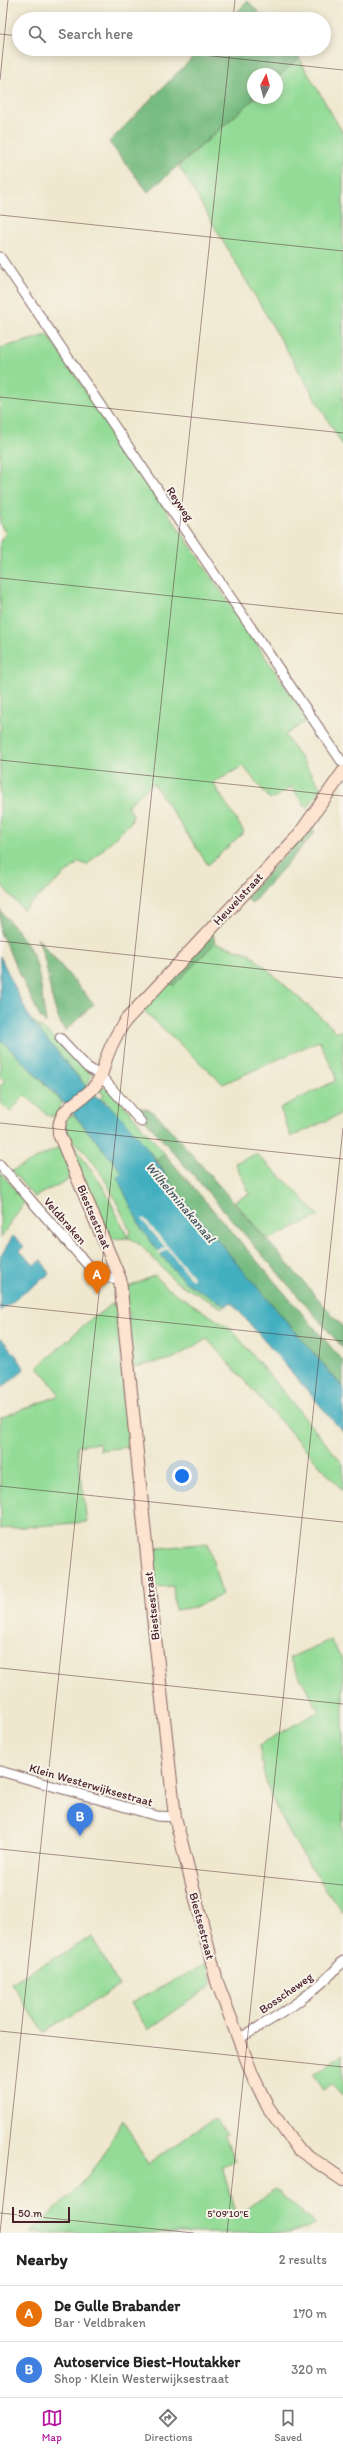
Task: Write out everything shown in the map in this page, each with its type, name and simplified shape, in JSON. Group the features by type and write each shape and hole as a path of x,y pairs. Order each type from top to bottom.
{"street":[{"name":"Reyweg","path":"0,257 343,767"},
{"name":"Heuvelstraat","path":"126,1020 298,836 343,767"},
{"name":"Biestsestraat","path":"126,1020 114,1039 101,1076 94,1087 64,1113 58,1125 59,1134 120,1280 155,1637 175,1817 217,1982 238,2039 260,2091 283,2130 298,2149 343,2180"},
{"path":"60,1038 87,1067 101,1076 142,1122"},
{"name":"Veldbraken","path":"0,1165 93,1271 101,1277 120,1280"},
{"name":"Klein Westerwijksestraat","path":"0,1771 158,1816 175,1817"},
{"name":"Bosscheweg","path":"238,2039 307,1995 332,1974 343,1961"}],"green space":[{"path":"248,1 258,12 237,12"},
{"path":"194,56 299,56 300,57 283,73 283,68 247,68 248,104 148,192 109,142"},
{"path":"299,58 343,133 343,446 179,166 248,104 283,104 283,73"},
{"path":"48,335 308,720 285,735 321,788 307,808 291,787 275,798 270,799 243,766 213,783 244,832 208,865 153,783 127,806 133,814 131,822 87,865 79,862 23,910 0,883 0,542 6,533 0,524 0,348"},
{"path":"311,827 315,831 313,835 252,903 245,898"},
{"path":"0,910 21,936 32,953 39,978 46,1023 40,1017 0,932"},
{"path":"213,933 215,943 173,986 168,980"},
{"path":"37,938 94,1004 65,1031 55,1009 45,961"},
{"path":"215,943 249,953 337,1032 343,1030 343,1113 291,1137 280,1108 335,1081 335,1073 319,1041 223,1084 141,1008 168,980 173,986"},
{"path":"30,1019 63,1045 92,1075 87,1087"},
{"path":"0,1039 63,1103 59,1106 61,1110 55,1116 49,1116 25,1095 10,1112 0,1102 0,1086 5,1080 0,1076"},
{"path":"102,1086 114,1093 164,1153 157,1160 106,1101 101,1099 104,1094 96,1089"},
{"path":"134,1107 150,1110 160,1118 343,1327 343,1348"},
{"path":"67,1115 70,1117 74,1115 122,1172 142,1230 185,1282 226,1306 222,1308 176,1282 139,1244 129,1238 111,1239 67,1143 73,1145 104,1188 128,1238 130,1231 119,1206 94,1163 74,1142 63,1136"},
{"path":"59,1147 74,1177 34,1197 12,1171"},
{"path":"164,1153 343,1361 343,1388 173,1188 157,1160"},
{"path":"256,1154 290,1185 319,1216 267,1240 234,1201 250,1194 235,1163"},
{"path":"0,1172 25,1201 0,1239"},
{"path":"155,1275 166,1287 232,1330 343,1464 343,1491 207,1339 172,1359 134,1367 125,1289"},
{"path":"115,1302 130,1447 100,1450 99,1443 77,1446 87,1522 0,1529 0,1418 60,1395 38,1367 90,1320"},
{"path":"208,1543 222,1595 195,1607 175,1610 173,1586 155,1587 151,1549"},
{"path":"330,1640 343,1660 343,1913 302,1854 275,1806 264,1774 259,1745 319,1711 289,1658"},
{"path":"92,1937 119,1986 44,2032 11,1983"},
{"path":"206,1964 212,1985 148,2030 131,2003"},
{"path":"343,2054 343,2096 332,2084 324,2089 314,2075"},
{"path":"123,2120 148,2164 212,2120 217,2120 227,2134 224,2135 236,2161 222,2166 236,2216 275,2190 315,2223 291,2233 30,2233 79,2187 98,2162"}],"water":[{"name":"Wilhelminakanaal","path":"0,956 30,1019 92,1094 115,1111 126,1123 148,1149 173,1188 343,1388 343,1432 231,1302 226,1306 185,1282 165,1260 142,1230 117,1177 122,1172 66,1105 0,1039"},
{"path":"13,1236 24,1246 20,1251 34,1265 42,1260 49,1274 0,1311 0,1257"},
{"path":"2,1339 18,1358 24,1368 22,1372 0,1389 0,1340"}],"pier":[{"path":"144,1218 194,1278 192,1280 167,1249 159,1255 158,1253 165,1247 142,1220"}],"place":[{"name":"De Gulle Brabander","path":"97,1294"},
{"name":"Autoservice Biest-Houtakker","path":"80,1836"}]}
